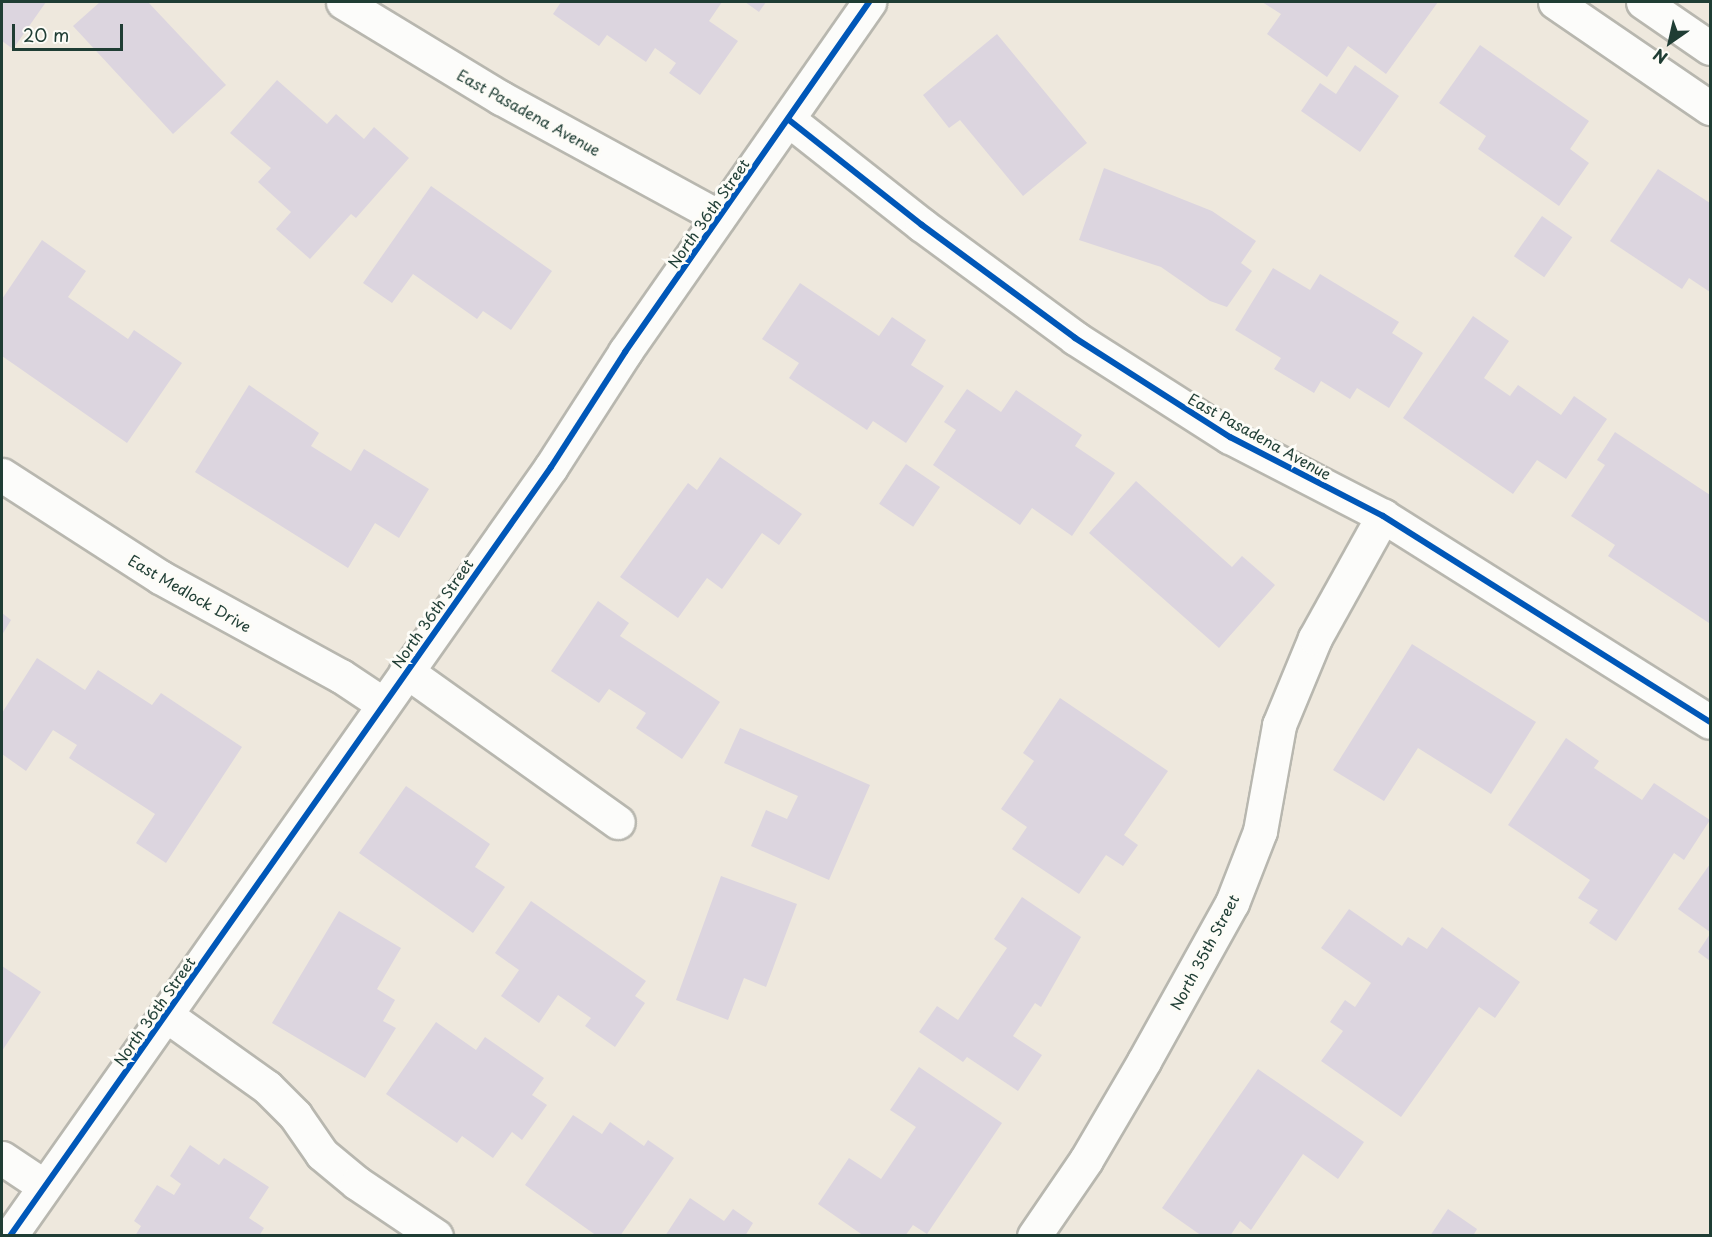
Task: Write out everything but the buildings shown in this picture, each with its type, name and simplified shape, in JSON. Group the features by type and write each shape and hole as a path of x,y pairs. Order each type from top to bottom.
{"street":[{"name":"East Pasadena Avenue","path":"343,2 501,98 719,217"},
{"name":"North 36th Street","path":"10,1236 551,467 719,217 789,120 869,2"},
{"path":"1555,2 1710,108"},
{"path":"1643,2 1710,48"},
{"name":"East Pasadena Avenue","path":"789,120 922,225 1075,338 1230,436 1383,516 1710,723"},
{"name":"East Medlock Drive","path":"2,475 160,577 341,676 383,704"},
{"name":"North 35th Street","path":"1034,1236 1127,1091 1232,903 1260,831 1279,725 1315,638 1383,516"},
{"path":"406,671 618,822"},
{"path":"166,1015 267,1087 295,1115 322,1154 357,1183 436,1236"},
{"path":"2,1158 44,1186"}],"cycle path":[{"path":"10,1236 551,467 625,352 869,2"},
{"path":"789,120 922,225 1075,338 1230,437 1383,516 1710,722"}]}
